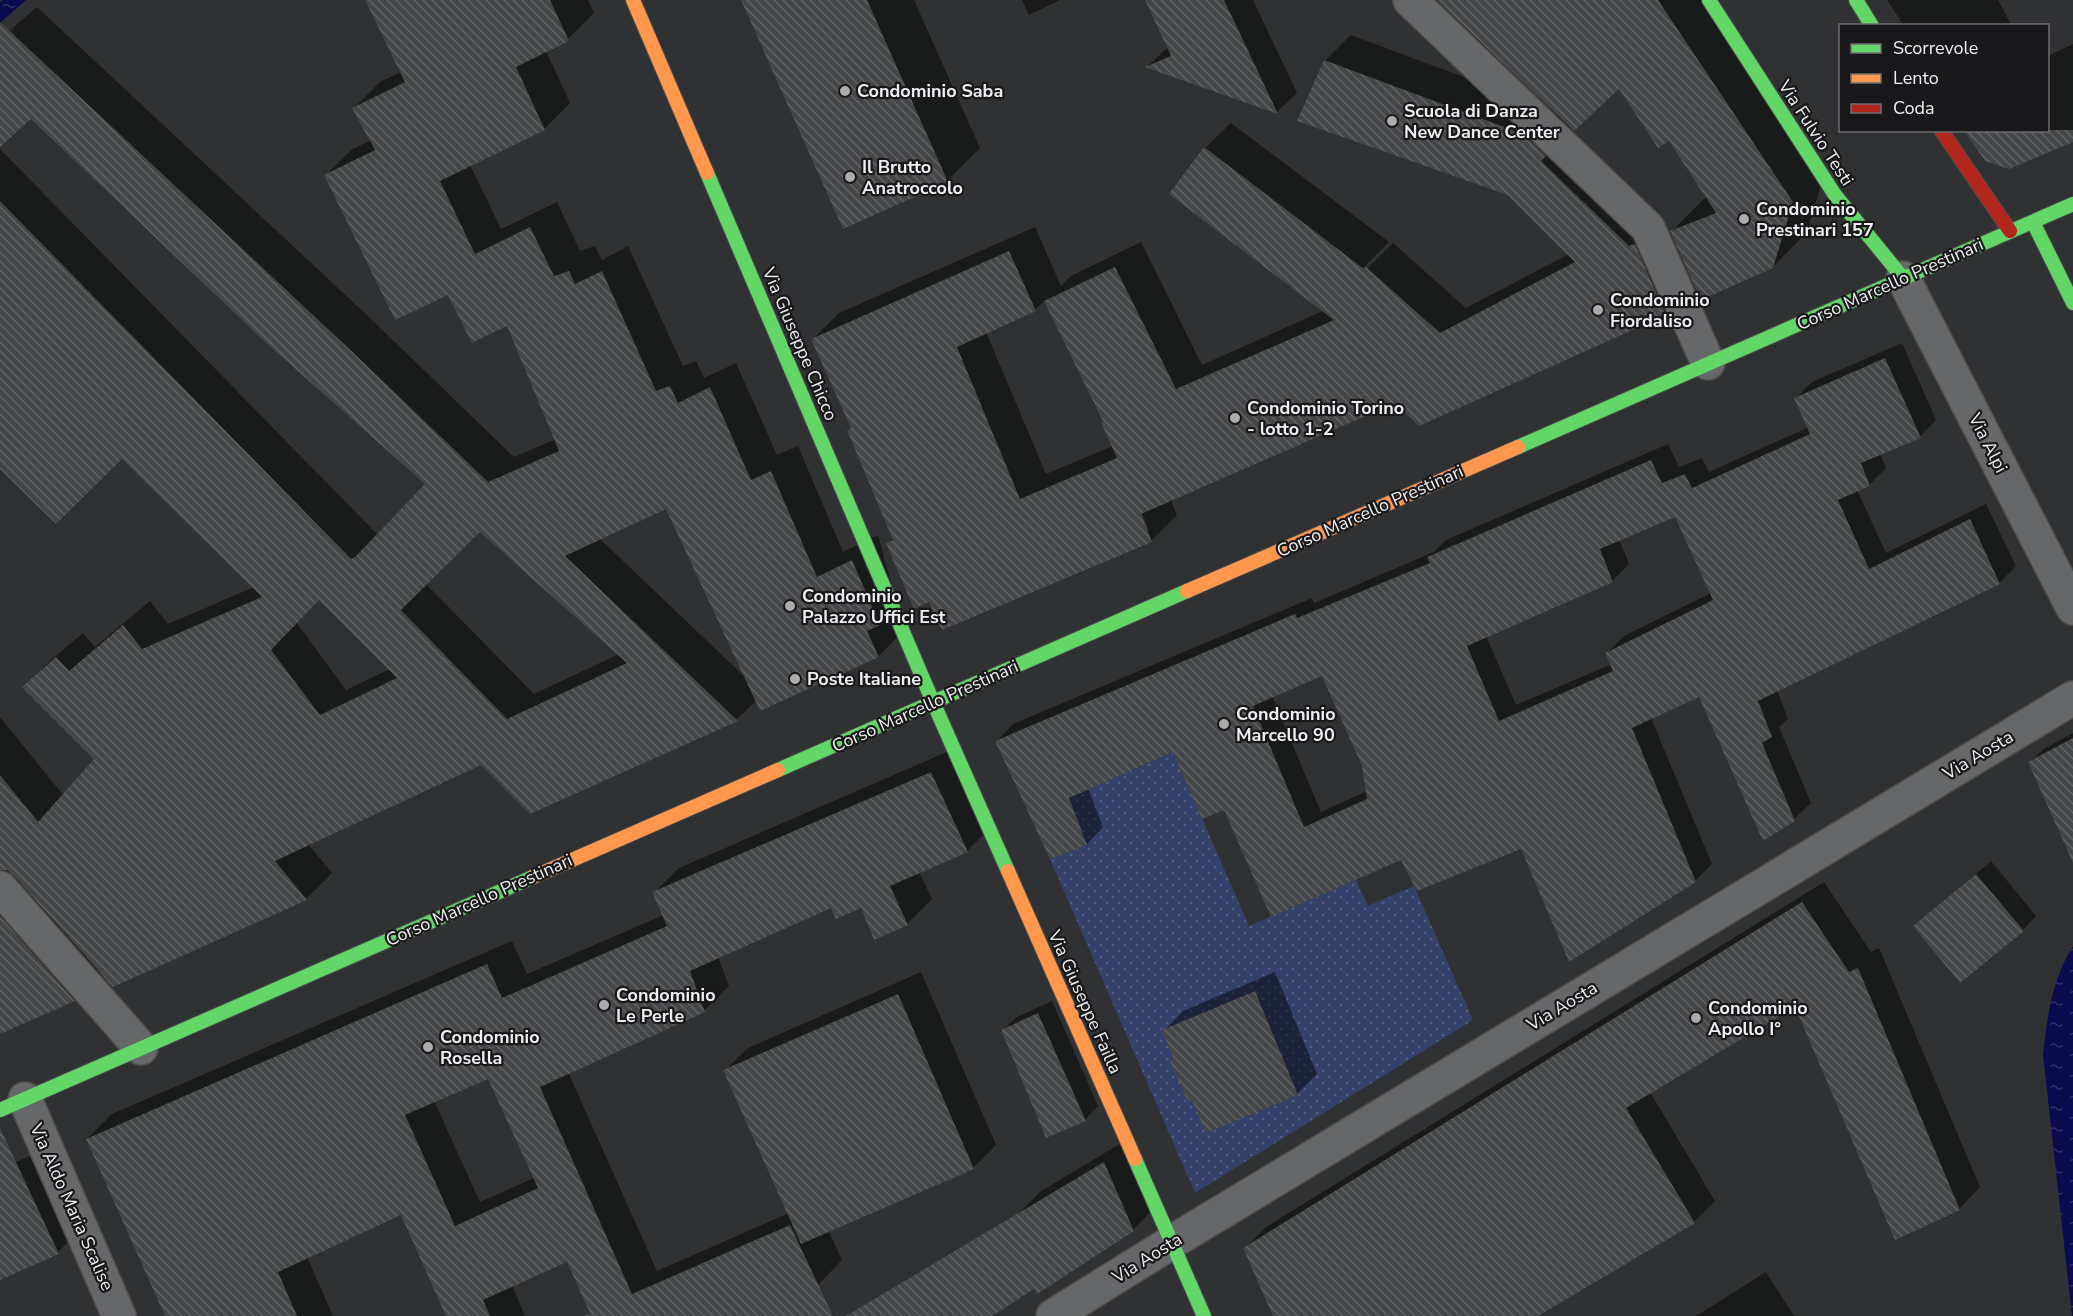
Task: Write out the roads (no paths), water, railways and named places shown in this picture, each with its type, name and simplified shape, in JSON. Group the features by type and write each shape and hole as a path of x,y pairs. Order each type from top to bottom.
{"main road":[{"name":"Via Giuseppe Chicco","path":"633,0 933,702"},
{"name":"Via Fulvio Testi","path":"1708,0 1834,195 1903,278"},
{"path":"1856,0 1871,24"},
{"path":"1942,132 2010,231"},
{"name":"Corso Marcello Prestinari","path":"12,1104 2073,204"},
{"path":"2033,222 2073,303"},
{"name":"Via Giuseppe Failla","path":"933,702 1204,1316"}],"street":[{"path":"1410,0 1648,228 1708,363"},
{"name":"Via Alpi","path":"1903,278 2073,608"},
{"name":"Via Aosta","path":"1053,1316 2073,698"},
{"path":"0,888 141,1048"},
{"name":"Via Aldo Maria Scalise","path":"12,1104 119,1316"}],"water":[{"path":"26,0 0,23 0,2"},
{"path":"2073,946 2072,1316 2043,1055 2055,985"}],"place":[{"name":"Condominio Saba","path":"845,91"},
{"name":"Scuola di Danza New Dance Center","path":"1392,121"},
{"name":"Il Brutto Anatroccolo","path":"850,177"},
{"name":"Condominio Prestinari 157","path":"1744,219"},
{"name":"Condominio Fiordaliso","path":"1598,310"},
{"name":"Condominio Torino - lotto 1-2","path":"1235,418"},
{"name":"Condominio Palazzo Uffici Est","path":"790,606"},
{"name":"Poste Italiane","path":"795,679"},
{"name":"Condominio Marcello 90","path":"1224,724"},
{"name":"Condominio Le Perle","path":"604,1005"},
{"name":"Condominio Apollo I°","path":"1696,1018"},
{"name":"Condominio Rosella","path":"428,1047"}]}
